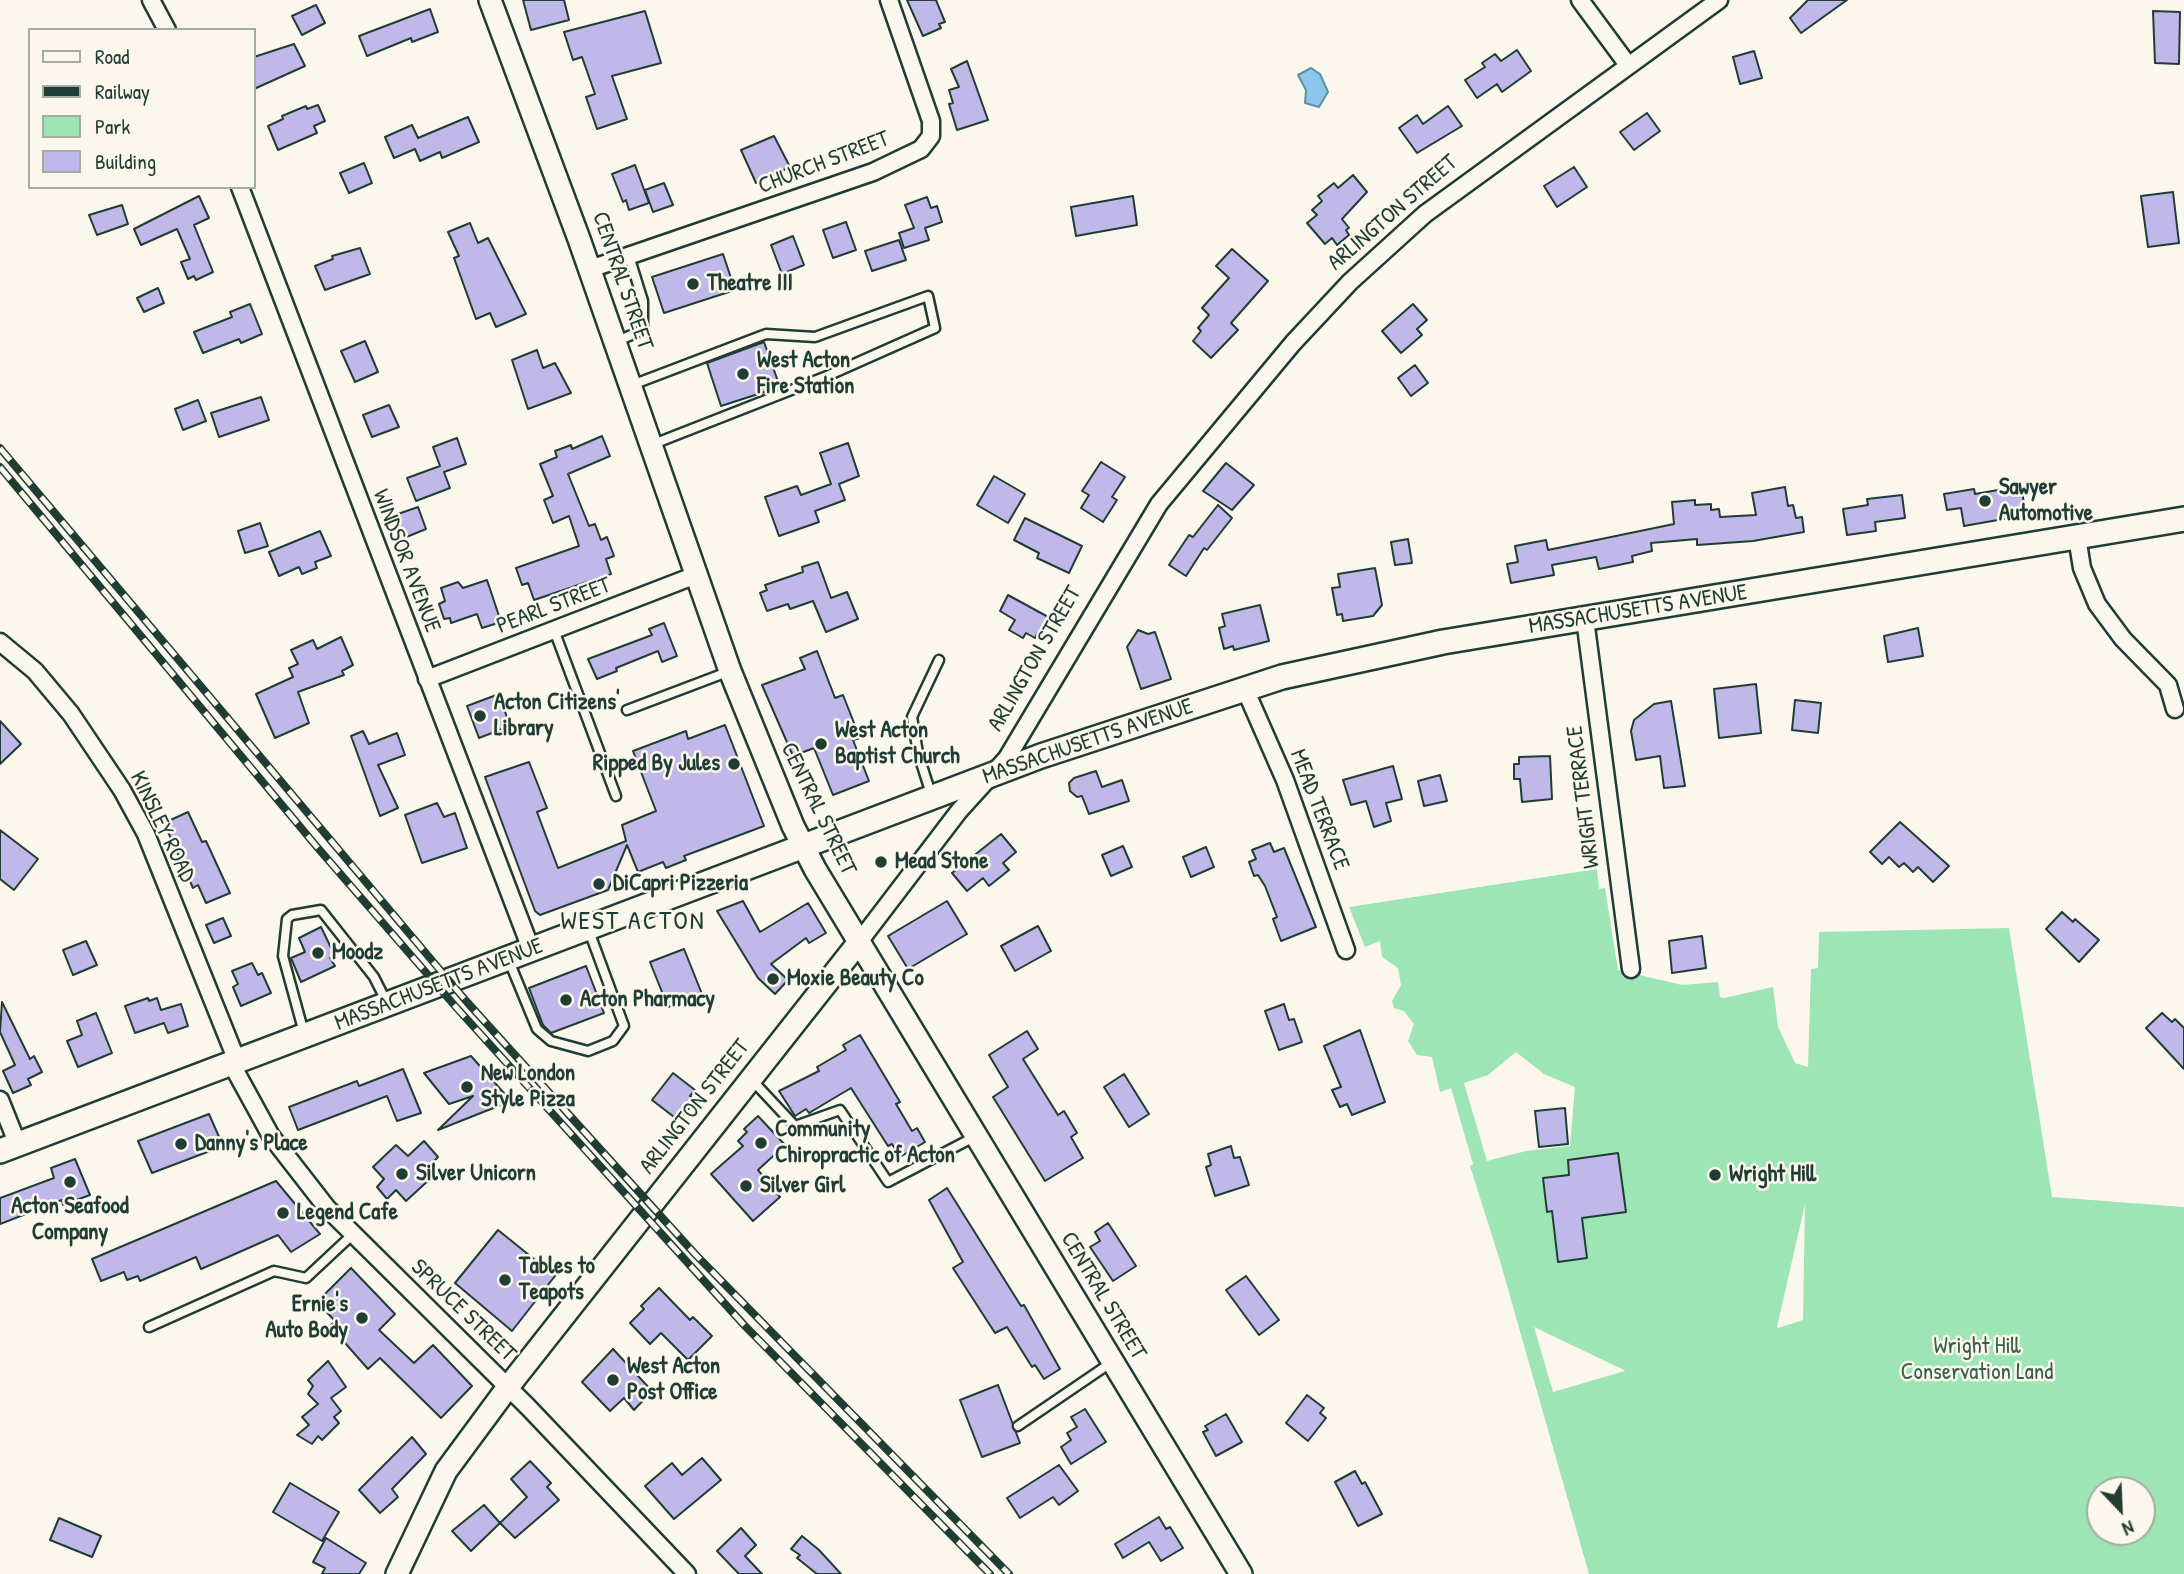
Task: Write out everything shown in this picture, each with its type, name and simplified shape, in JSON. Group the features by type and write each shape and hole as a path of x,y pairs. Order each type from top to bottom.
{"main road":[{"name":"MASSACHUSETTS AVENUE","path":"9,1148 932,797 1097,736 1245,689 1361,658 2184,519"}],"street":[{"path":"151,0 166,28"},
{"name":"CENTRAL STREET","path":"490,0 590,269 730,671 768,769 803,846 1241,1574"},
{"name":"CHURCH STREET","path":"590,269 873,172 921,149 931,136 931,121 888,0"},
{"path":"1580,0 1628,65"},
{"name":"ARLINGTON STREET","path":"397,1574 446,1471 508,1387 959,811 993,775 1018,741 1159,504 1293,343 1350,282 1425,214 1719,0"},
{"name":"WINDSOR AVENUE","path":"241,189 531,949"},
{"path":"2077,537 2082,568 2097,604 2123,639 2168,685 2175,709"},
{"name":"PEARL STREET","path":"428,679 696,575"},
{"name":"WRIGHT TERRACE","path":"1586,619 1631,969"},
{"name":"KINSLEY ROAD","path":"0,642 35,671 64,706 122,790 153,850 234,1062"},
{"name":"MEAD TERRACE","path":"1245,689 1285,780 1346,950"},
{"name":"SPRUCE STREET","path":"234,1062 249,1100 281,1151 352,1235 508,1387 687,1574"},
{"path":"0,1100 9,1148"}],"lane":[{"path":"615,342 643,330 643,301 629,256"},
{"path":"630,386 766,334 815,337 928,296 935,328 827,376 651,445"},
{"path":"554,631 617,796"},
{"path":"932,797 918,753 912,717 939,660"},
{"path":"628,710 730,671"},
{"path":"305,1035 283,956 287,919 292,915 321,910 374,978 388,1004"},
{"path":"508,958 537,1028 551,1041 588,1051 612,1041 624,1026 588,928"},
{"path":"751,1079 795,1126 840,1110 888,1182 976,1136"},
{"path":"149,1327 274,1271 306,1279 352,1235"},
{"path":"1018,1426 1112,1362"}],"green space":[{"name":"Wright Hill Conservation Land","path":"1597,869 1599,889 1605,888 1618,970 1682,985 1718,982 1720,997 1724,998 1773,987 1778,1027 1795,1063 1808,1067 1811,969 1818,968 1819,932 2009,928 2052,1197 2184,1207 2184,1574 1589,1574 1500,1261 1470,1166 1473,1164 1451,1088 1440,1092 1432,1057 1417,1055 1408,1041 1414,1024 1404,1011 1394,1008 1392,1001 1401,985 1398,968 1382,957 1380,941 1365,947 1349,907","holes":["1516,1052 1544,1074 1575,1087 1570,1146 1526,1151 1487,1161 1464,1083 1488,1075","1805,1204 1803,1320 1778,1328 1777,1327","1534,1327 1625,1371 1553,1392"]}],"water":[{"path":"1311,68 1320,74 1328,92 1319,107 1305,103 1306,90 1298,75"}],"building":[{"path":"523,0 564,0 569,20 531,30"},
{"path":"907,0 936,0 945,22 939,24 941,28 923,36"},
{"path":"1808,0 1847,0 1801,33 1790,18"},
{"path":"316,5 325,23 302,35 292,16"},
{"path":"430,9 438,32 412,42 411,38 367,56 359,36"},
{"path":"645,11 661,63 612,76 627,119 597,129 586,97 595,94 582,57 573,60 564,32"},
{"path":"2153,11 2180,12 2179,64 2155,63"},
{"path":"294,44 305,66 256,88 256,56"},
{"path":"1517,50 1531,71 1502,92 1497,84 1477,98 1465,80 1485,67 1482,63 1495,54 1501,61"},
{"path":"1754,51 1762,78 1740,84 1733,57"},
{"path":"967,61 988,120 957,130 949,104 953,103 949,90 959,87 951,69"},
{"path":"318,105 325,121 314,126 317,133 278,150 268,126 283,119 282,116 306,106 307,109"},
{"path":"1448,106 1462,126 1417,153 1399,128 1417,115 1423,124"},
{"path":"1647,113 1660,131 1634,150 1620,132"},
{"path":"468,117 479,142 442,158 440,152 420,161 415,149 394,158 385,137 412,125 418,138"},
{"path":"774,136 790,167 756,183 741,150"},
{"path":"364,163 372,183 349,193 340,173"},
{"path":"635,165 649,203 629,210 612,174"},
{"path":"1574,167 1587,187 1557,207 1544,186"},
{"path":"1353,175 1367,192 1342,219 1349,228 1346,230 1349,235 1337,245 1332,238 1325,244 1307,223 1317,215 1312,210 1322,201 1318,196 1334,183 1338,188"},
{"path":"664,183 673,205 653,212 645,190"},
{"path":"2173,192 2179,243 2148,247 2141,196"},
{"path":"199,196 209,218 194,225 213,272 196,280 194,276 188,279 181,262 190,259 177,229 141,245 134,229"},
{"path":"1133,196 1137,225 1076,236 1071,207"},
{"path":"927,197 931,208 937,206 942,222 925,228 929,240 904,248 899,233 914,228 905,205"},
{"path":"122,205 128,224 97,235 89,215"},
{"path":"846,222 856,250 833,258 823,230"},
{"path":"470,223 478,243 488,238 526,314 496,327 490,313 476,319 454,258 459,256 448,232"},
{"path":"793,236 804,265 782,274 771,245"},
{"path":"899,240 906,260 872,271 865,251"},
{"path":"360,248 370,274 325,290 315,266 333,259 332,256"},
{"path":"1232,249 1268,281 1231,323 1238,330 1211,358 1193,341 1201,331 1198,328 1209,315 1202,308 1229,278 1216,266"},
{"name":"Theatre III","path":"723,254 735,290 664,313 652,277"},
{"path":"158,288 164,303 144,312 137,298"},
{"path":"250,304 262,334 241,343 239,339 203,353 194,332 232,317 230,312"},
{"path":"1413,304 1427,320 1417,329 1422,335 1401,353 1382,331"},
{"path":"365,341 378,372 355,382 341,351"},
{"name":"West Acton Fire Station","path":"764,342 780,387 721,406 707,363"},
{"path":"537,350 543,368 555,363 571,393 528,409 512,360"},
{"path":"1415,365 1428,383 1411,396 1398,378"},
{"path":"261,397 269,420 219,437 211,413"},
{"path":"198,400 206,421 183,430 175,409"},
{"path":"389,405 399,427 372,437 363,415"},
{"path":"602,436 610,456 568,474 589,526 595,524 601,540 607,537 614,556 606,559 611,574 534,600 528,583 522,585 516,568 579,546 569,516 553,523 544,500 553,496 540,464 557,457 555,451 571,445 572,449"},
{"path":"457,438 466,464 444,472 450,488 416,501 407,478 440,466 433,447"},
{"path":"848,443 859,476 839,484 845,500 815,511 819,522 779,536 765,497 797,486 801,495 831,484 820,453"},
{"path":"1101,462 1125,477 1112,497 1117,500 1103,522 1081,508 1089,495 1082,491"},
{"path":"1226,463 1254,485 1232,510 1203,491"},
{"path":"994,476 1025,494 1008,523 977,505"},
{"name":"Sawyer Automotive","path":"2021,486 2026,515 1964,526 1961,508 1947,510 1944,494 1974,489 1975,494"},
{"path":"1785,487 1788,506 1793,505 1796,518 1802,517 1804,532 1753,541 1697,545 1697,539 1651,543 1652,551 1632,556 1633,562 1599,569 1596,557 1552,565 1554,575 1511,583 1507,564 1518,562 1515,546 1546,540 1548,550 1674,524 1672,502 1695,500 1695,505 1711,504 1711,510 1719,509 1720,517 1756,515 1752,493"},
{"path":"1902,495 1905,518 1875,522 1876,531 1847,535 1843,509 1868,505 1867,499"},
{"path":"1218,505 1232,518 1207,550 1204,548 1186,576 1169,565 1189,535 1193,537"},
{"path":"418,507 426,529 404,538 395,515"},
{"path":"1025,518 1082,546 1069,573 1037,558 1039,553 1014,540"},
{"path":"260,523 268,546 245,553 238,531"},
{"path":"320,531 331,556 315,562 317,568 302,574 299,567 279,576 269,552"},
{"path":"1408,539 1412,563 1395,565 1391,542"},
{"path":"818,562 831,598 847,592 858,619 826,632 813,601 790,609 788,604 767,611 760,593 767,590 765,585 803,572 802,567"},
{"path":"1375,568 1382,605 1373,616 1343,621 1342,614 1337,615 1332,588 1340,587 1338,574"},
{"path":"487,580 501,622 482,628 477,614 451,623 450,618 444,619 439,604 445,601 441,588 458,582 463,588"},
{"path":"1008,595 1050,618 1042,634 1038,632 1035,638 1026,633 1023,638 1009,630 1015,620 1000,611"},
{"path":"1260,605 1269,641 1234,650 1233,646 1224,649 1219,628 1225,626 1222,614"},
{"path":"664,623 677,656 662,662 658,651 597,679 588,659 652,635 649,629"},
{"path":"1918,628 1923,656 1888,662 1884,636"},
{"path":"1138,630 1148,634 1155,632 1171,679 1141,689 1127,647"},
{"path":"341,637 353,665 342,671 344,675 298,692 309,723 275,738 256,694 293,677 289,668 298,664 291,650 313,640 317,649"},
{"name":"West Acton Baptist Church","path":"817,651 835,698 843,695 860,738 853,740 869,781 833,795 814,748 793,756 762,685 805,669 800,658"},
{"path":"1756,684 1761,733 1719,738 1714,689"},
{"name":"Acton Citizens' Library","path":"499,694 510,726 479,738 467,706"},
{"path":"1795,700 1821,703 1818,733 1792,730"},
{"path":"1671,701 1685,786 1664,788 1660,756 1636,760 1631,731 1634,720 1654,704"},
{"path":"0,721 21,744 0,764"},
{"path":"725,725 764,826 684,856 686,860 666,868 663,862 638,872 627,845 608,890 540,915 535,911 485,777 529,762 547,808 537,812 558,868 626,841 622,825 656,811 633,751 686,731 688,739"},
{"path":"363,731 369,744 397,733 405,755 378,765 398,808 380,816 351,736"},
{"path":"1550,756 1552,799 1522,802 1520,779 1514,779 1514,764 1519,764 1519,757"},
{"path":"1393,766 1402,799 1386,803 1391,821 1374,827 1366,801 1351,805 1343,780"},
{"path":"1096,771 1102,787 1122,780 1129,801 1089,814 1082,796 1077,797 1070,791 1069,783 1074,778"},
{"path":"1440,775 1447,801 1424,806 1418,781"},
{"path":"437,803 444,817 455,813 467,848 422,863 405,815"},
{"path":"188,812 202,842 206,841 230,893 206,903 198,885 193,888 164,823"},
{"path":"1900,822 1949,866 1933,882 1918,867 1913,872 1904,863 1899,867 1889,857 1882,864 1870,852"},
{"path":"0,830 38,859 14,890 0,879"},
{"path":"1001,834 1016,852 1003,863 1009,870 989,886 983,878 967,891 952,873"},
{"path":"1270,843 1274,852 1284,848 1316,927 1281,941 1273,919 1277,917 1265,886 1258,875 1254,876 1249,862 1256,859 1252,850"},
{"path":"1123,846 1132,867 1111,876 1102,855"},
{"path":"1206,847 1214,867 1191,877 1183,857"},
{"path":"743,901 760,932 808,903 826,933 809,943 806,938 771,964 788,980 775,994 758,978 717,911"},
{"path":"947,901 967,934 908,969 888,936"},
{"path":"2062,912 2073,922 2075,919 2099,940 2079,962 2046,929"},
{"path":"223,918 231,936 214,943 206,925"},
{"path":"1038,926 1051,951 1015,971 1001,946"},
{"name":"Moodz","path":"321,927 335,956 330,958 335,966 301,982 291,958 305,952 299,938"},
{"path":"1702,936 1706,968 1672,973 1669,941"},
{"path":"86,941 97,965 73,975 63,950"},
{"path":"684,949 702,994 668,1007 650,962"},
{"path":"252,963 258,975 262,973 271,993 241,1006 233,987 238,984 232,971"},
{"name":"Acton Pharmacy","path":"586,966 604,1013 551,1033 543,1025 529,988"},
{"path":"148,998 149,1001 157,998 161,1010 181,1004 188,1026 168,1033 164,1023 135,1033 125,1006"},
{"path":"2,1002 30,1059 34,1056 42,1072 28,1079 31,1085 13,1093 3,1071 15,1065 0,1032"},
{"path":"1284,1004 1289,1020 1294,1019 1302,1042 1279,1050 1265,1011"},
{"path":"96,1013 112,1053 78,1067 67,1041 82,1035 77,1021"},
{"path":"2162,1013 2172,1022 2175,1019 2184,1028 2184,1069 2146,1028"},
{"path":"1360,1030 1385,1102 1352,1115 1347,1104 1340,1107 1332,1090 1341,1087 1324,1046"},
{"path":"1027,1031 1038,1049 1023,1059 1058,1115 1064,1111 1077,1133 1071,1137 1083,1158 1045,1181 993,1097 1008,1087 989,1055"},
{"path":"860,1035 900,1102 896,1104 912,1131 917,1128 925,1142 900,1157 892,1144 888,1146 851,1088 809,1113 806,1109 795,1116 779,1091 819,1071 817,1067 846,1050 843,1045"},
{"name":"New London Style Pizza","path":"471,1056 511,1101 438,1130 473,1096 449,1104 424,1073"},
{"path":"403,1069 421,1113 397,1121 387,1096 298,1130 289,1107 357,1081 359,1086"},
{"path":"673,1073 695,1090 690,1096 695,1101 681,1118 676,1114 674,1117 652,1100"},
{"path":"1124,1074 1149,1114 1129,1127 1104,1087"},
{"path":"1565,1108 1568,1144 1539,1147 1535,1111"},
{"name":"Danny's Place","path":"209,1114 223,1146 152,1173 138,1141"},
{"name":"Silver Girl","path":"758,1116 785,1145 758,1170 780,1197 753,1221 711,1174 743,1146 738,1141 747,1132 744,1129"},
{"name":"Silver Unicorn","path":"424,1141 438,1157 423,1173 430,1179 406,1201 396,1190 387,1199 377,1187 384,1179 373,1167 396,1145 408,1156"},
{"path":"1231,1146 1234,1158 1240,1157 1249,1185 1215,1196 1206,1167 1211,1165 1208,1154"},
{"path":"1618,1153 1626,1212 1582,1218 1587,1258 1558,1262 1552,1211 1547,1212 1543,1178 1569,1175 1568,1160"},
{"path":"75,1159 90,1195 63,1205 62,1200 0,1224 0,1198 54,1178 51,1168"},
{"path":"276,1181 320,1234 291,1252 278,1235 201,1269 196,1257 140,1281 138,1276 127,1280 124,1272 101,1281 92,1259"},
{"path":"947,1188 1021,1306 1024,1305 1060,1369 1044,1379 1035,1365 1032,1367 1007,1327 995,1333 953,1268 963,1262 929,1200"},
{"path":"1108,1223 1136,1266 1113,1281 1090,1247 1100,1241 1095,1232"},
{"name":"Tables to Teapots","path":"498,1230 555,1276 512,1331 455,1283"},
{"path":"351,1268 395,1314 379,1330 414,1363 433,1345 472,1386 441,1418 380,1358 368,1369 330,1326 335,1321 317,1302"},
{"path":"1246,1276 1279,1320 1259,1335 1226,1290"},
{"path":"659,1288 690,1320 693,1317 712,1336 688,1360 661,1333 650,1344 630,1323 644,1309 641,1306"},
{"name":"West Acton Post Office","path":"613,1349 652,1391 634,1410 624,1398 610,1411 582,1382"},
{"path":"328,1361 346,1387 331,1398 341,1411 334,1417 339,1423 322,1440 318,1436 312,1444 297,1435 309,1425 302,1417 318,1404 308,1394 313,1386 308,1380"},
{"path":"998,1385 1020,1443 982,1457 960,1400"},
{"path":"1307,1395 1324,1408 1320,1413 1326,1418 1308,1441 1286,1423"},
{"path":"1085,1409 1106,1442 1071,1464 1061,1447 1071,1440 1067,1433 1077,1427 1071,1417"},
{"path":"1226,1414 1242,1442 1216,1456 1203,1432 1208,1430 1205,1426"},
{"path":"412,1437 426,1454 392,1489 398,1497 380,1513 359,1490"},
{"path":"702,1458 721,1480 674,1519 645,1486 672,1463 682,1475"},
{"path":"530,1461 551,1483 547,1487 559,1500 515,1538 500,1523 527,1497 511,1479"},
{"path":"1059,1465 1078,1491 1059,1505 1053,1497 1020,1518 1007,1498"},
{"path":"1355,1471 1362,1484 1365,1482 1382,1514 1358,1526 1335,1482"},
{"path":"290,1483 339,1512 322,1541 273,1512"},
{"path":"484,1505 500,1523 471,1551 452,1531"},
{"path":"1159,1517 1166,1529 1170,1527 1183,1548 1161,1561 1149,1542 1123,1558 1115,1544"},
{"path":"59,1518 101,1536 92,1557 50,1540"},
{"path":"741,1528 756,1545 745,1556 762,1574 739,1574 717,1551"},
{"path":"802,1536 841,1574 817,1574 797,1558 800,1555 791,1549"},
{"path":"326,1538 366,1563 359,1574 322,1574 325,1568 313,1562"}],"railway":[{"path":"0,448 467,1002 695,1254 1009,1574"},
{"path":"0,467 317,847 455,1006 745,1326 990,1574"}],"place":[{"name":"Theatre III","path":"693,284"},
{"name":"West Acton Fire Station","path":"743,374"},
{"name":"Sawyer Automotive","path":"1985,501"},
{"name":"Acton Citizens' Library","path":"480,716"},
{"name":"West Acton Baptist Church","path":"821,744"},
{"name":"Ripped By Jules","path":"734,764"},
{"name":"Mead Stone","path":"881,862"},
{"name":"DiCapri Pizzeria","path":"599,884"},
{"name":"Moodz","path":"318,953"},
{"name":"Moxie Beauty Co","path":"773,979"},
{"name":"Acton Pharmacy","path":"566,1000"},
{"name":"New London Style Pizza","path":"467,1087"},
{"name":"Community Chiropractic of Acton","path":"761,1143"},
{"name":"Danny's Place","path":"181,1144"},
{"name":"Silver Unicorn","path":"402,1174"},
{"name":"Wright Hill","path":"1715,1175"},
{"name":"Acton Seafood Company","path":"70,1182"},
{"name":"Silver Girl","path":"746,1186"},
{"name":"Legend Cafe","path":"283,1213"},
{"name":"Tables to Teapots","path":"505,1280"},
{"name":"Ernie's Auto Body","path":"362,1318"},
{"name":"West Acton Post Office","path":"613,1380"}],"district":[{"name":"WEST ACTON","path":"633,922"}]}
